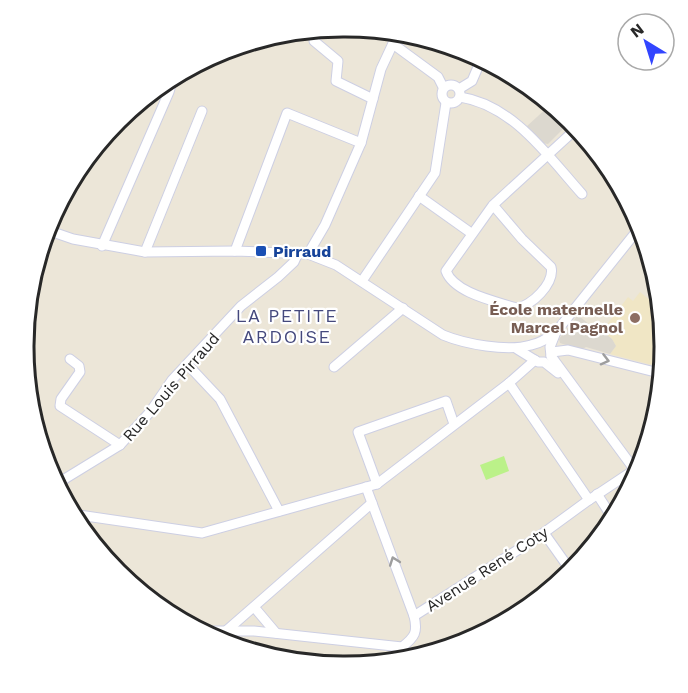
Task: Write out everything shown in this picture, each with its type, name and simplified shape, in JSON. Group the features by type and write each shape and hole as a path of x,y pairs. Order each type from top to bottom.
{"street":[{"path":"314,41 338,61 336,81 373,99"},
{"name":"Rue Louis Pirraud","path":"64,479 120,445 150,412 172,380 241,306 303,254 325,225 361,142 381,69 394,41"},
{"path":"362,281 435,173 446,103 441,96 443,87 438,77 395,42"},
{"path":"446,103 455,103 460,93 472,81 478,68"},
{"path":"443,87 452,84 460,93 476,99 524,129 582,194"},
{"path":"102,246 170,90"},
{"path":"145,252 202,111"},
{"path":"235,251 287,113 361,142"},
{"path":"493,205 550,267 552,273 533,302 524,307 516,308 470,292 454,284 446,271 493,205 570,135"},
{"path":"419,196 471,233"},
{"path":"56,234 102,246 145,252 235,251 303,254 336,265 442,335 459,341 542,353 568,350 653,371"},
{"path":"86,516 202,533 377,484 509,383 542,353 556,332 633,236"},
{"path":"334,367 403,308"},
{"path":"542,353 631,462"},
{"path":"70,359 79,366 80,372 61,399 60,406 120,445"},
{"path":"188,365 220,399 279,511"},
{"path":"509,383 593,497 606,510"},
{"path":"377,484 358,432 446,401 454,424"},
{"name":"Avenue René Coty","path":"226,631 276,633 402,646 413,638 417,630 414,616 544,533 593,497 624,478"},
{"path":"366,487 414,616"},
{"path":"226,631 372,503"},
{"path":"544,533 565,563"},
{"path":"254,607 276,633"}],"shaded area":[{"path":"544,111 564,128 548,144 542,143 526,127"},
{"name":"École maternelle Marcel Pagnol","path":"640,292 650,300 653,365 610,354 616,346 612,339 602,331 628,297 633,301"},
{"path":"578,315 597,331 600,329 612,339 616,346 610,354 586,347 581,350 560,343 559,339"}],"green space":[{"path":"504,456 509,471 486,480 480,465"}],"place":[{"name":"Pirraud","path":"261,251"},
{"name":"École maternelle Marcel Pagnol","path":"635,318"}],"district":[{"name":"LA PETITE ARDOISE","path":"287,325"}]}
